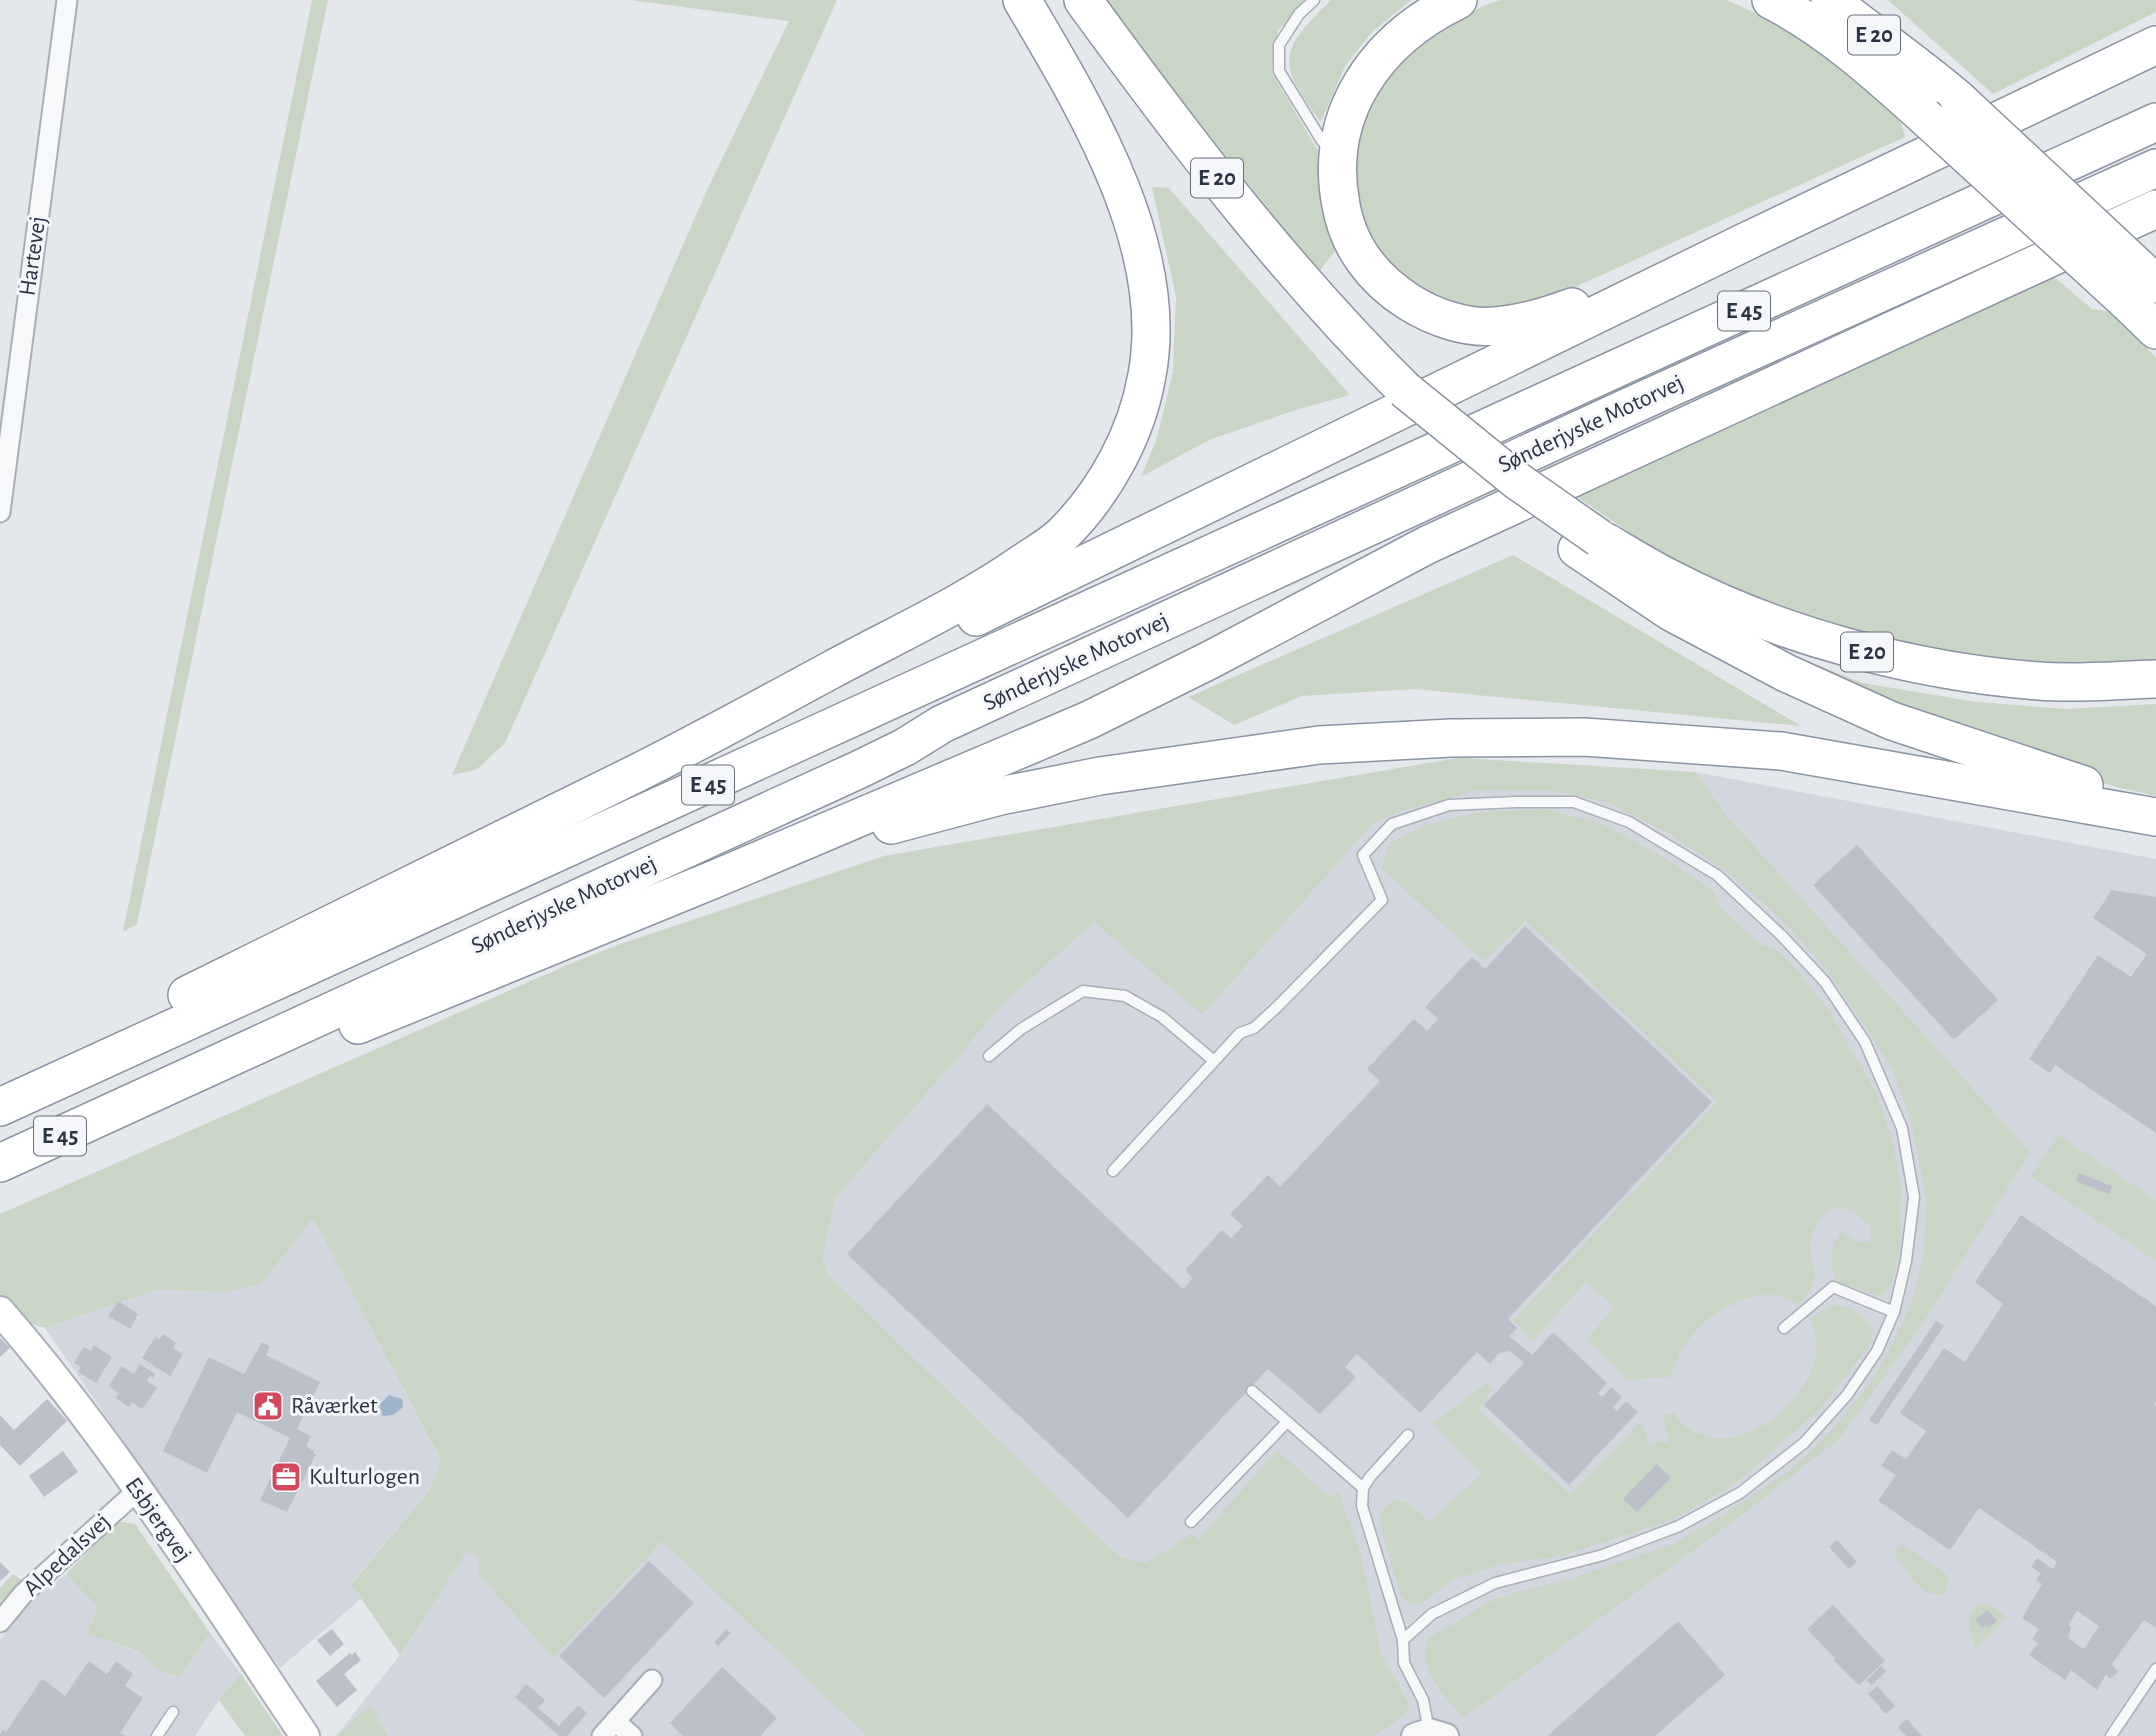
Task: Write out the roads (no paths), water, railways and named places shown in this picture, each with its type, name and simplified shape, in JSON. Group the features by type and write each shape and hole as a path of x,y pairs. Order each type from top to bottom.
{"highway":[{"path":"0,1088 638,773 998,580 1060,537 1089,505 1115,465 1135,421 1147,375 1151,328 1150,288 1137,232 1116,178 1079,101 1022,0"},
{"name":"E 20","path":"1083,0 1243,212 1361,346 1491,483 1588,544 1760,619 1842,646 1940,669 2040,682 2156,679"},
{"path":"1458,0 1422,21 1388,50 1362,82 1341,130 1336,182 1344,221 1354,246 1383,283 1419,308 1466,324 1493,327 1563,311 1744,243"},
{"path":"1771,0 1809,22 1851,52 1924,116 2141,292"},
{"name":"E 20","path":"1830,0 1920,67"},
{"path":"1854,0 1920,67 1959,100 2141,292 2156,330"},
{"path":"1927,155 2156,31"},
{"path":"638,773 823,692 2156,45"},
{"name":"Sønderjyske Motorvej","path":"0,1107 2156,122"},
{"name":"Sønderjyske Motorvej","path":"0,1163 858,770 905,747 942,724 1546,445 2156,168"},
{"path":"120,1109 351,1028 710,881 1089,720 1210,660 1427,545 2156,209"},
{"path":"1588,544 1671,612 1786,673 1892,721 2063,779 2156,806"},
{"path":"710,881 900,822 1000,796 1100,776 1319,745 1451,738 1584,737 1781,751 2156,817"},
{"path":"2072,802 2156,826"}],"main road":[{"name":"Esbjergvej","path":"0,1311 48,1367 138,1490 305,1736"}],"street":[{"name":"Hartevej","path":"0,512 67,0"},
{"name":"Alpedalsvej","path":"0,1622 23,1594 138,1490"},
{"path":"602,1736 652,1680"},
{"path":"615,1721 632,1736"}],"lane":[{"path":"1314,0 1299,14 1279,46 1279,71 1322,141 1337,155"},
{"path":"1113,1171 1240,1033 1254,1028 1277,1007 1382,900 1363,855 1392,824 1448,804 1574,803 1629,822 1717,875 1782,936 1825,982 1865,1042 1902,1128 1914,1197 1906,1261 1894,1312 1877,1351 1847,1395 1804,1443 1740,1493 1679,1526 1603,1555 1495,1583 1432,1614 1403,1640"},
{"path":"989,1056 1021,1029 1083,991 1125,996 1162,1017 1214,1060"},
{"path":"1784,1328 1833,1287 1894,1312"},
{"path":"1252,1391 1363,1489"},
{"path":"1191,1522 1287,1422"},
{"path":"1408,1435 1370,1477 1363,1489 1362,1506 1403,1640 1404,1664 1423,1700 1430,1734"},
{"path":"2111,1736 2156,1669"},
{"path":"157,1736 173,1712"}],"water":[{"path":"389,1395 402,1399 403,1407 393,1415 383,1416 379,1405"}],"place":[{"name":"Råværket","path":"268,1406"},
{"name":"Kulturlogen","path":"286,1477"}]}
